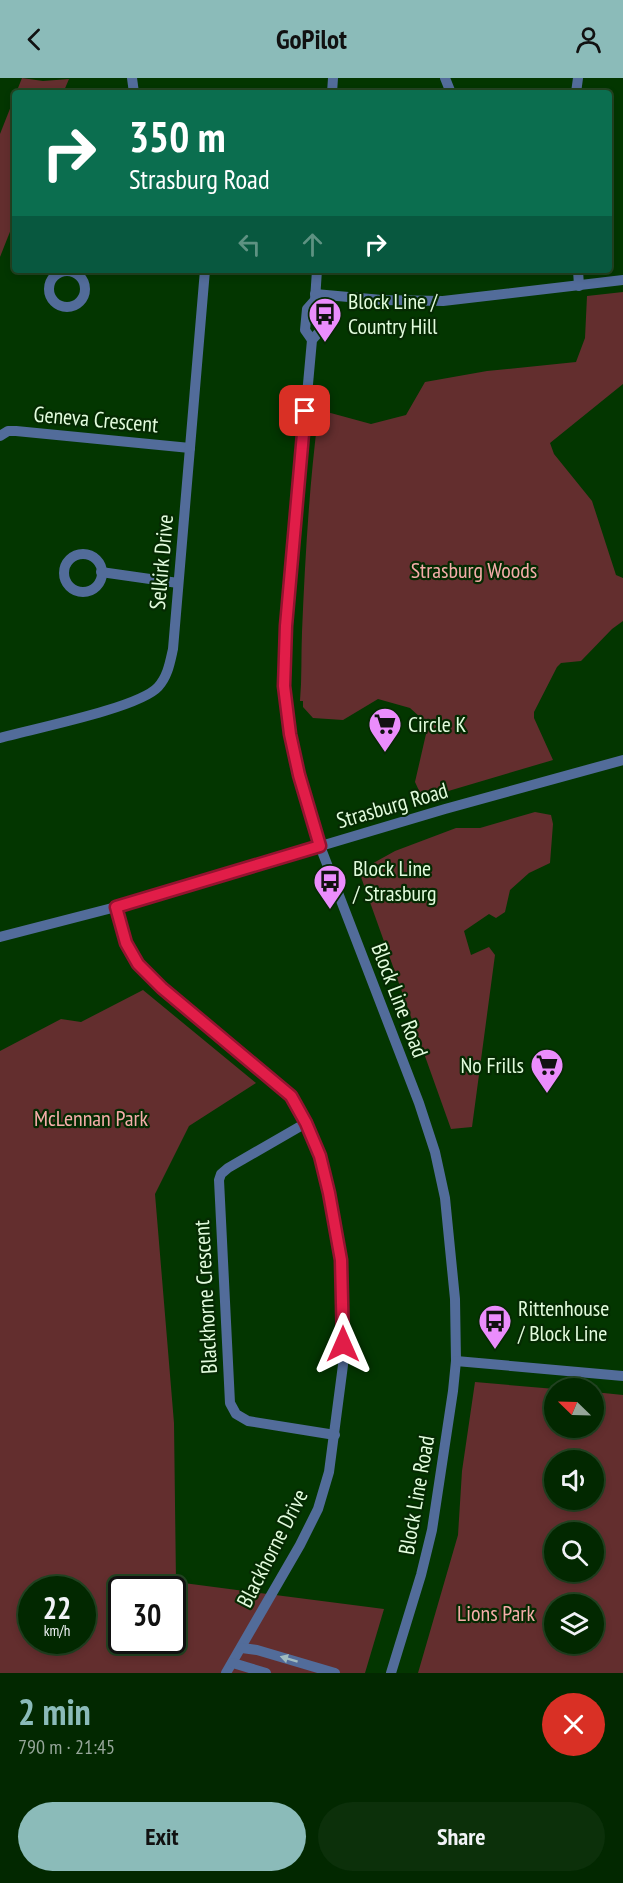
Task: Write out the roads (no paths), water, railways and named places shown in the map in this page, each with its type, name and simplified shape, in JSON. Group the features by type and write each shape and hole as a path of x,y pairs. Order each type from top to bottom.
{"street":[{"name":"Selkirk Drive","path":"0,738 144,697 157,688 168,671 173,649 205,273"},
{"name":"Block Line Road","path":"317,273 315,297 307,309 305,330 312,340 286,626 285,704 299,775 320,846 419,1103 435,1152 447,1209 455,1299 456,1361 432,1530 421,1575 391,1673"},
{"path":"578,273 579,286"},
{"path":"315,297 443,301 623,280"},
{"name":"Geneva Crescent","path":"0,436 8,431 16,431 189,448"},
{"path":"101,572 178,583"},
{"name":"Strasburg Road","path":"0,938 116,907 623,760"},
{"name":"Blackhorne Drive","path":"116,907 126,943 138,964 162,988 291,1096 320,1156 341,1260 343,1365 329,1472 318,1509 300,1545 226,1673"},
{"name":"Blackhorne Crescent","path":"306,1123 235,1163 221,1174 219,1180 230,1402 236,1414 248,1421 335,1435"},
{"path":"456,1361 623,1376"},
{"path":"242,1648 258,1650 335,1673"},
{"path":"233,1663 266,1673"}],"place":[{"name":"Block Line / Country Hill","path":"325,343"},
{"name":"Circle K","path":"385,753"},
{"name":"Block Line / Strasburg","path":"330,910"},
{"name":"No Frills","path":"547,1094"},
{"name":"Rittenhouse / Block Line","path":"495,1350"}],"park label":[{"name":"Strasburg Woods","path":"474,570"},
{"name":"McLennan Park","path":"91,1118"},
{"name":"Lions Park","path":"496,1613"}]}
